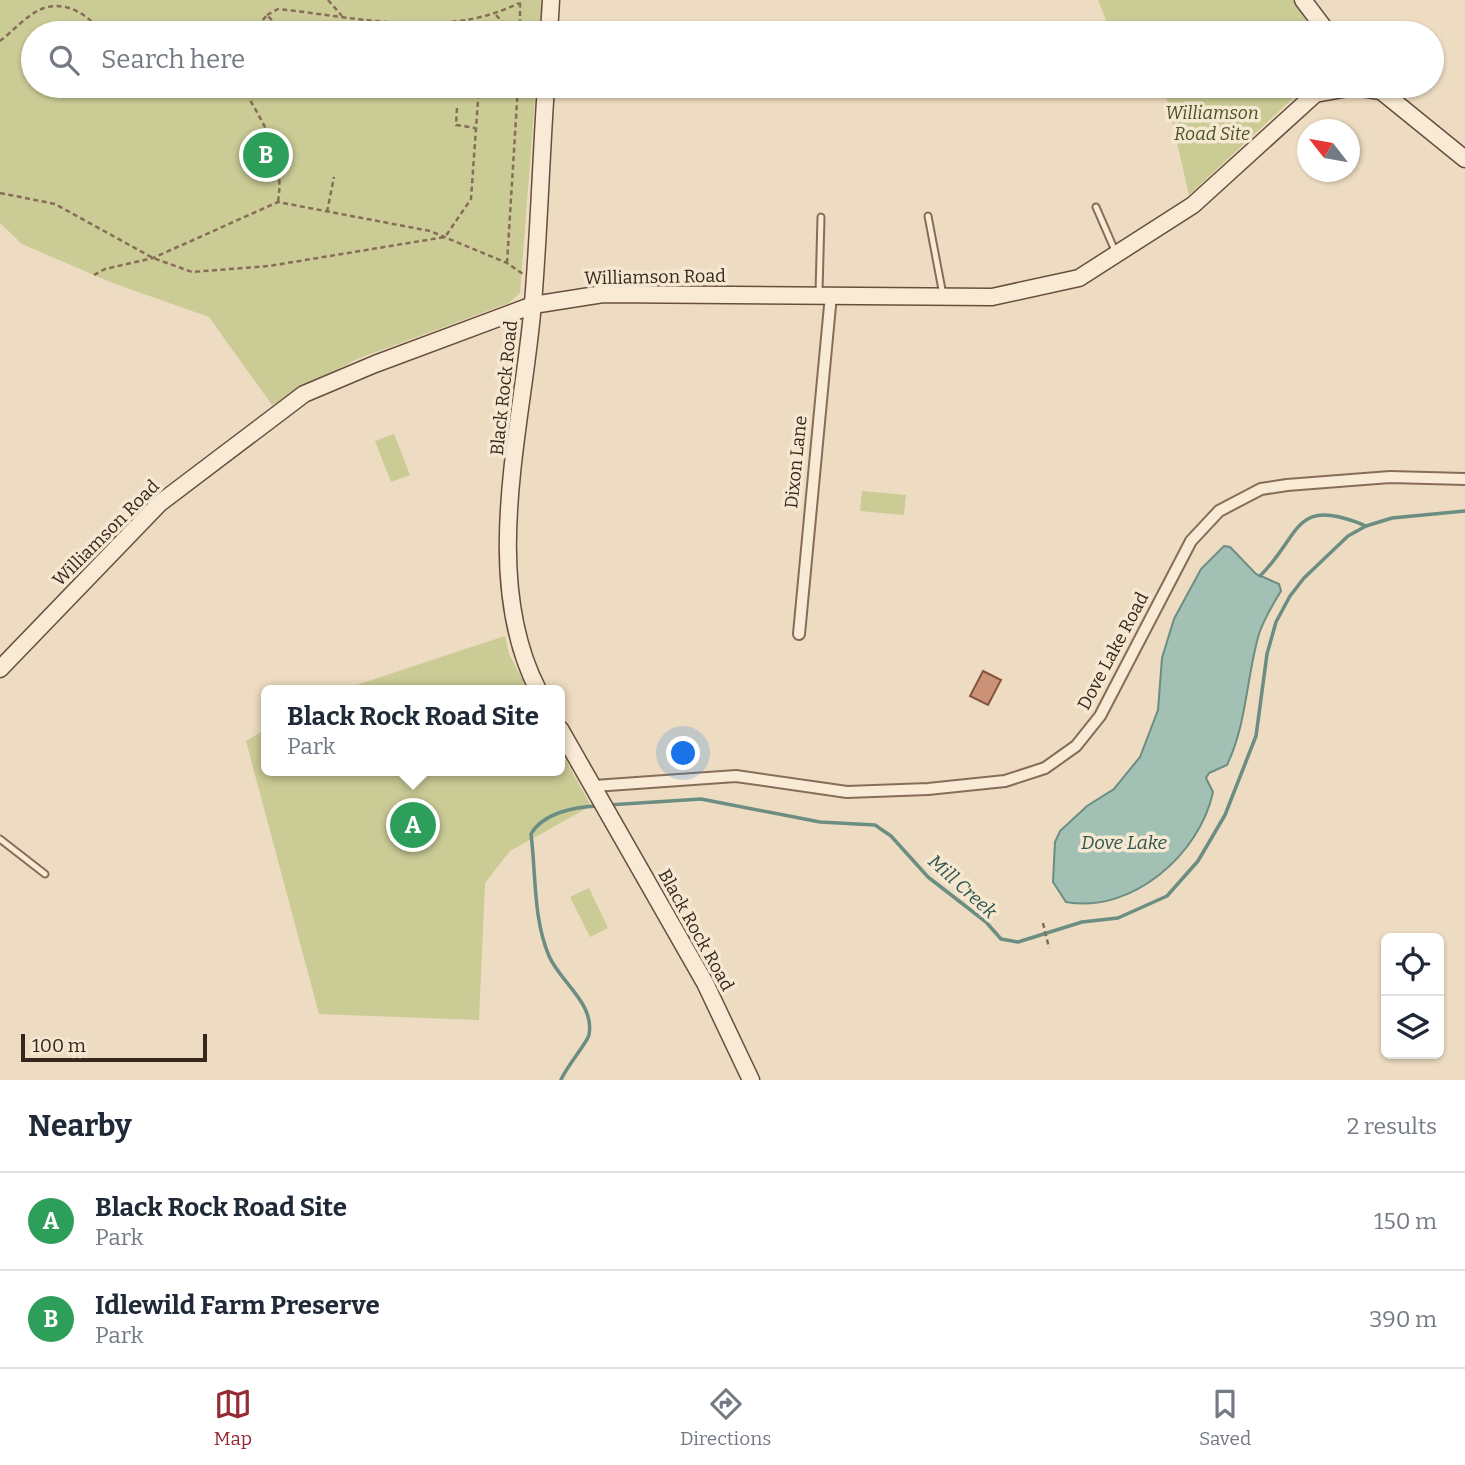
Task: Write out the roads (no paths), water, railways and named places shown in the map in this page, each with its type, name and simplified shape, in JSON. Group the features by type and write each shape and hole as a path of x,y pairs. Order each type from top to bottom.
{"street":[{"path":"550,21 551,0"},
{"path":"1303,0 1319,21"},
{"name":"Black Rock Road","path":"536,685 519,648 508,575 513,492 533,304 545,98"},
{"name":"Williamson Road","path":"0,669 160,503 304,394 374,364 533,304 603,294 992,297 1079,278 1118,256 1193,205 1311,98"},
{"path":"1390,98 1465,159"},
{"name":"Dixon Lane","path":"799,634 825,295"},
{"name":"Dove Lake Road","path":"601,799 736,776 847,792 928,789 1005,781 1045,768 1076,746 1100,716 1191,541 1219,511 1261,489 1287,485 1390,477 1465,479"},
{"name":"Black Rock Road","path":"565,738 705,983 751,1080"}],"lane":[{"path":"1096,207 1118,256"},
{"path":"928,216 944,296"},
{"path":"821,217 825,295"},
{"path":"0,839 45,874"}],"water":[{"name":"Dove Lake","path":"1224,546 1230,547 1256,574 1279,584 1281,591 1259,634 1234,749 1227,765 1209,773 1206,778 1213,792 1206,815 1194,837 1178,857 1159,875 1138,889 1115,899 1091,903 1066,902 1053,882 1055,842 1060,831 1087,806 1114,789 1140,757 1158,710 1162,658 1174,619 1201,569"}],"waterway":[{"name":"Mill Creek","path":"608,805 701,799 820,822 875,825 891,836 928,877 986,922 1001,939 1018,942 1082,922 1118,918 1167,896 1198,861 1225,815 1256,736 1267,654 1276,622 1290,596 1304,578 1348,536 1366,526 1392,518 1465,511"},
{"path":"1260,576 1292,534 1311,517 1324,515 1366,526"},
{"name":"Mill Creek","path":"561,1080 589,1035 589,1023 582,1003 554,966 544,942 538,911 531,834 543,821 560,812 597,806"}],"place":[{"name":"Idlewild Farm Preserve","path":"266,155"},
{"name":"Black Rock Road Site","path":"413,825"}],"park label":[{"name":"Williamson Road Site","path":"1212,123"}]}
